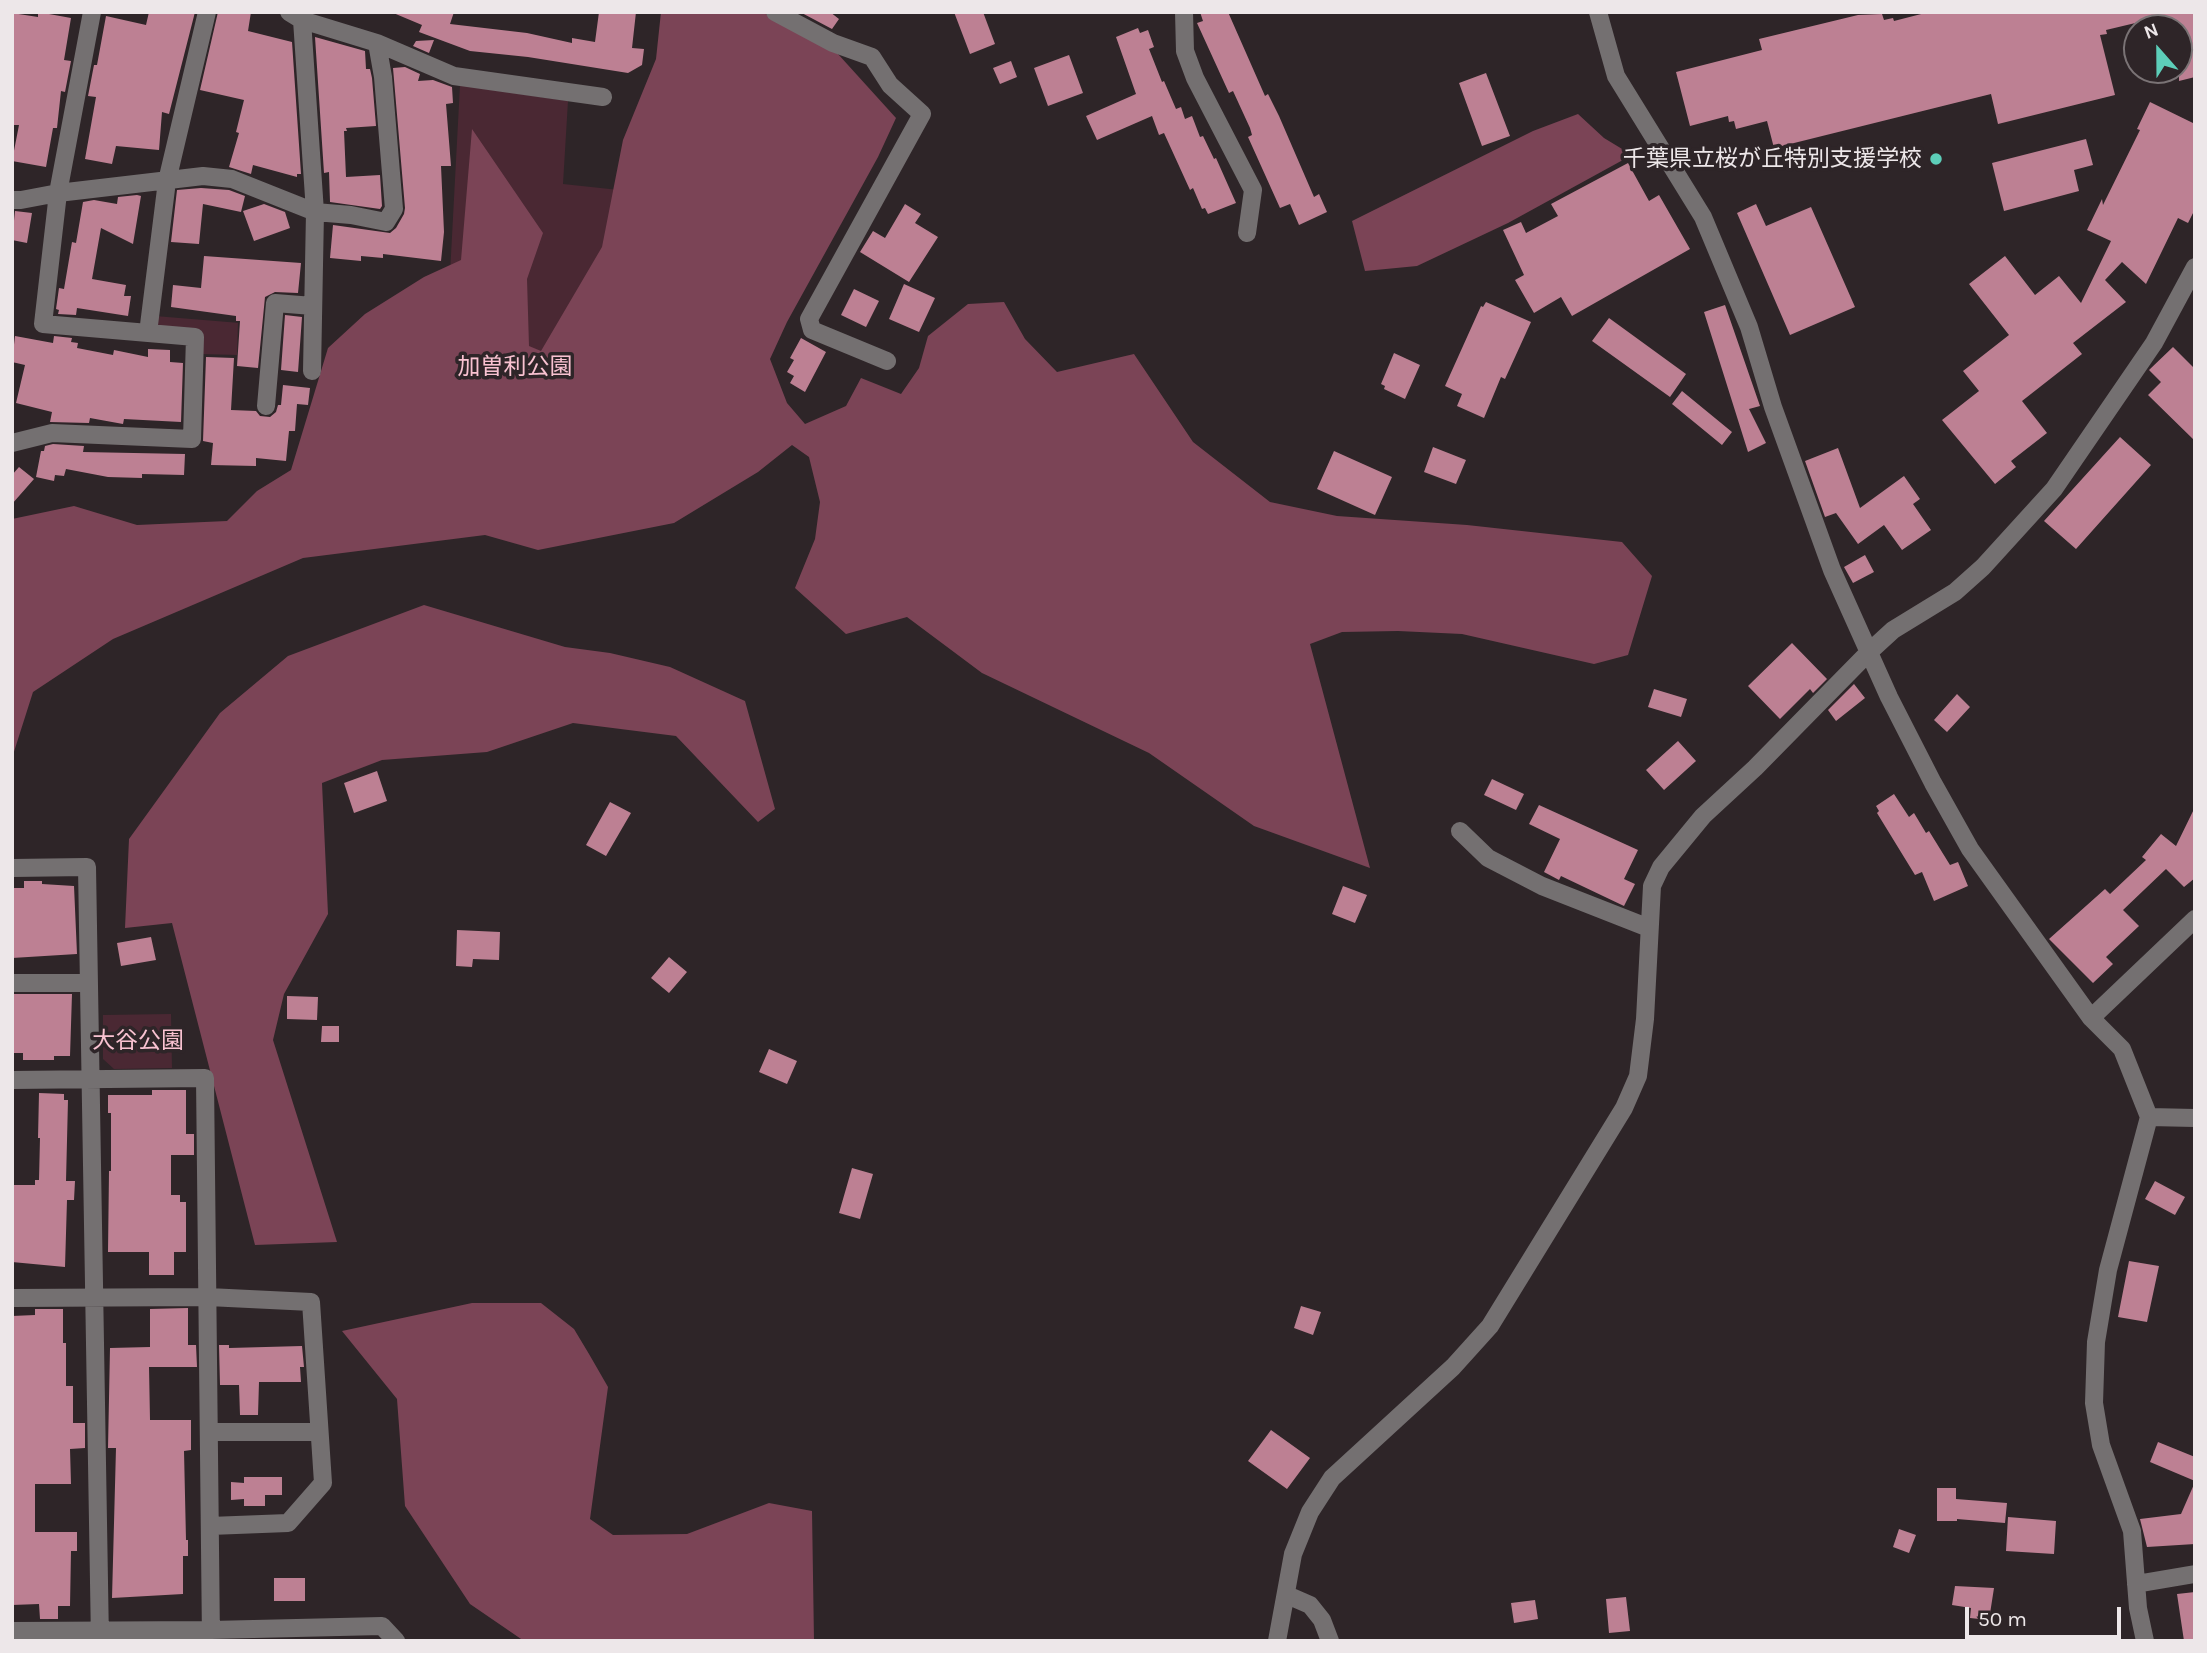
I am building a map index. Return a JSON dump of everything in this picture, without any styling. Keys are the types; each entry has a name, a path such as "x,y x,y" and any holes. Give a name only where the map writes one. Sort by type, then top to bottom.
{"street":[{"path":"12,443 52,433 192,439 195,337 43,324 58,193 92,12"},
{"path":"148,333 167,181 207,12"},
{"path":"775,12 833,43 872,57 890,85 922,114 809,319 812,330 887,361"},
{"path":"1184,12 1185,51 1195,78 1253,190 1247,233"},
{"path":"1598,12 1616,76 1703,217 1749,327 1773,407 1832,570 1933,783 1970,849 2091,1018 2122,1049 2150,1117 2108,1269 2096,1342 2094,1403 2101,1444 2132,1531 2136,1584 2145,1641"},
{"path":"312,371 315,212 298,15 377,43 454,76 603,97"},
{"path":"12,200 203,176 232,179 315,212 386,222 394,209 383,77 377,43"},
{"path":"1277,1641 1293,1554 1310,1512 1332,1478 1453,1367 1490,1326 1624,1108 1637,1076 1645,1019 1652,886 1661,867 1703,816 1755,768 1869,652 1893,631 1964,584 1983,567 2054,489 2154,343 2195,267"},
{"path":"266,406 275,303 313,306"},
{"path":"1460,831 1488,858 1542,886 1649,928"},
{"path":"12,868 87,867 99,1636"},
{"path":"2091,1018 2195,919"},
{"path":"12,983 89,983"},
{"path":"12,1080 205,1078 211,1636"},
{"path":"2150,1117 2195,1118"},
{"path":"12,1298 208,1297 311,1302 323,1483 288,1523 210,1526"},
{"path":"209,1432 318,1432"},
{"path":"2136,1584 2195,1574"},
{"path":"1287,1595 1310,1605 1322,1620 1330,1641"},
{"path":"12,1631 99,1636 211,1636 322,1634 382,1626 396,1641"}],"green space":[{"path":"661,12 762,12 838,54 896,118 878,157 787,322 770,359 787,403 805,424 846,406 861,378 901,394 919,368 928,336 968,304 1004,302 1025,339 1057,372 1134,354 1193,442 1270,502 1337,516 1467,525 1622,542 1652,576 1628,655 1594,664 1462,634 1398,631 1342,632 1310,644 1370,868 1254,826 1149,753 982,673 907,617 846,634 795,588 815,539 820,502 809,457 792,445 758,472 674,523 538,550 485,535 303,558 113,639 33,692 12,758 12,519 74,506 137,525 227,521 257,491 291,470 328,348 365,314 424,277 461,260 472,129 543,233 527,279 529,346 541,351 602,247 623,140 656,59"},
{"name":"加曽利公園","path":"460,85 568,101 563,184 619,190 585,468 450,274"},
{"path":"1578,114 1604,138 1632,155 1508,223 1417,266 1365,271 1352,221 1533,131"},
{"path":"155,316 240,323 237,355 201,354 202,335 159,331"},
{"path":"424,605 565,647 610,653 670,667 745,701 775,809 758,822 676,736 573,723 487,752 382,760 322,783 328,914 284,994 273,1040 337,1242 255,1245 172,923 125,928 129,839 220,713 288,656"},
{"name":"大谷公園","path":"171,1014 172,1068 114,1069 103,1059 103,1015"},
{"path":"472,1303 541,1303 574,1329 608,1387 590,1519 613,1535 687,1534 769,1503 812,1511 814,1641 524,1641 470,1604 405,1506 397,1399 342,1331"}],"building":[{"path":"38,12 71,18 64,60 71,61 65,92 61,91 57,128 53,128 46,167 12,161 19,125 12,125 12,13 38,17"},
{"path":"149,12 195,12 169,114 162,112 159,150 116,146 112,164 85,159 96,97 88,96 106,16 146,25"},
{"path":"218,12 251,12 248,31 292,42 301,174 297,174 297,177 253,165 251,174 229,167 239,133 236,132 244,100 200,90"},
{"path":"391,12 454,12 450,24 527,33 572,43 572,38 595,42 599,12 636,12 632,48 644,49 642,65 628,73 470,51 419,32 422,25"},
{"path":"800,12 830,12 839,19 832,29"},
{"path":"954,12 983,12 995,44 970,54"},
{"path":"1200,12 1228,12 1265,96 1268,94 1279,116 1314,197 1319,194 1327,212 1299,225 1290,204 1280,208 1248,137 1252,135 1250,128 1233,91 1229,93 1197,23 1203,21"},
{"path":"1929,12 2195,12 2195,77 2193,14 2123,14 2123,26 2106,30 2107,34 2100,35 2115,95 1998,124 1991,94 1774,148 1767,121 1736,129 1734,121 1729,122 1728,116 1690,126 1676,72 1762,50 1759,39 1858,15 1882,14 1884,20 1893,18 1894,21"},
{"path":"1138,28 1140,33 1148,30 1154,47 1149,49 1162,82 1164,81 1176,109 1181,107 1185,119 1192,116 1200,137 1203,136 1214,159 1216,158 1236,203 1208,214 1205,208 1202,209 1193,188 1190,190 1164,133 1159,135 1152,116 1097,140 1086,116 1136,94 1116,37"},
{"path":"315,37 365,51 366,69 370,69 372,78 376,126 346,128 347,131 344,131 346,177 380,175 380,209 330,202 329,172 324,173"},
{"path":"434,40 429,53 413,46 416,41"},
{"path":"1069,55 1083,93 1048,106 1034,68"},
{"path":"1011,61 1017,77 1000,84 993,68"},
{"path":"405,67 420,74 418,81 433,80 452,87 453,103 446,104 451,166 441,166 444,232 441,261 383,254 383,258 361,256 361,261 330,258 333,225 390,233 404,214 393,68"},
{"path":"1486,73 1510,136 1482,146 1459,83"},
{"path":"2150,102 2195,124 2195,209 2188,223 2178,218 2146,284 2122,262 2105,280 2126,302 2073,343 2082,354 2022,401 2047,433 2011,461 2016,467 1995,484 1942,420 1979,391 1963,371 2009,335 1969,284 2005,256 2035,295 2059,276 2081,303 2111,241 2087,230 2102,199 2103,205 2140,130 2137,129"},
{"path":"2086,139 2093,165 2074,170 2079,191 2004,211 1992,163"},
{"path":"1628,163 1649,201 1659,195 1690,249 1572,316 1561,297 1534,313 1515,280 1524,275 1503,230 1521,222 1526,233 1558,216 1551,204"},
{"path":"177,190 229,190 245,196 241,212 203,204 199,244 171,242"},
{"path":"141,196 133,244 101,228 92,279 126,285 124,296 131,296 128,316 77,308 76,315 58,314 59,310 56,309 59,288 64,289 72,242 76,243 83,202 94,200 117,204 118,197"},
{"path":"264,204 285,212 290,228 254,241 243,211"},
{"path":"905,204 921,214 915,223 938,237 909,282 860,252 873,231 885,238"},
{"path":"1756,204 1766,226 1811,207 1855,307 1790,335 1737,213"},
{"path":"15,211 32,213 27,243 12,240"},
{"path":"204,256 301,263 298,293 275,292 265,297 258,368 237,366 240,321 236,321 236,316 171,307 173,285 201,288"},
{"path":"904,284 935,298 919,332 889,319"},
{"path":"854,289 879,301 866,327 841,315"},
{"path":"1486,302 1531,322 1505,379 1501,377 1484,418 1457,406 1462,394 1445,386 1481,306"},
{"path":"1725,305 1760,406 1749,409 1766,443 1748,452 1704,312"},
{"path":"285,315 302,317 298,372 281,370"},
{"path":"1609,318 1686,374 1670,397 1592,341"},
{"path":"15,336 53,343 54,336 72,338 71,342 78,343 77,348 113,355 114,350 148,357 148,349 170,350 170,362 183,363 181,422 124,419 123,424 90,418 89,423 50,422 52,412 16,403 25,365 12,362"},
{"path":"801,338 826,352 805,392 790,383 794,376 787,372 794,360 790,358"},
{"path":"2173,347 2195,369 2195,441 2148,395 2161,382 2149,370"},
{"path":"1394,353 1420,365 1405,399 1384,389 1385,386 1381,384"},
{"path":"206,357 234,358 231,410 256,411 260,416 270,417 276,412 278,405 281,405 283,385 310,388 308,405 297,404 295,431 289,431 286,461 256,458 256,466 211,465 213,443 203,441"},
{"path":"1682,391 1732,432 1722,445 1672,404"},
{"path":"2120,437 2151,465 2076,549 2044,521"},
{"path":"45,446 84,446 83,452 185,454 184,475 142,474 142,478 108,477 66,469 64,476 55,475 54,481 36,477 41,451 44,451"},
{"path":"1433,447 1466,460 1456,484 1424,472"},
{"path":"1838,448 1860,508 1904,476 1920,499 1913,504 1931,530 1902,550 1884,525 1858,544 1836,513 1825,517 1805,461"},
{"path":"1334,451 1392,477 1375,515 1317,489"},
{"path":"19,467 34,479 12,504 12,475"},
{"path":"1865,555 1874,572 1853,583 1844,567"},
{"path":"1792,643 1827,679 1813,693 1810,689 1780,719 1748,686"},
{"path":"1854,684 1865,698 1836,721 1828,710"},
{"path":"1654,689 1687,699 1681,717 1648,707"},
{"path":"1957,694 1970,707 1947,732 1934,720"},
{"path":"1678,741 1696,761 1664,790 1646,770"},
{"path":"377,771 387,801 354,813 344,783"},
{"path":"1492,779 1524,794 1516,810 1484,795"},
{"path":"1894,794 1909,817 1914,813 1926,833 1929,831 1950,865 1958,862 1968,886 1934,901 1922,872 1915,875 1877,813 1879,811 1876,806"},
{"path":"610,802 631,813 606,856 586,845"},
{"path":"1539,805 1638,850 1624,879 1635,884 1624,906 1561,876 1559,880 1544,872 1560,839 1529,824"},
{"path":"2195,807 2195,878 2184,887 2166,869 2123,910 2139,926 2106,957 2113,964 2093,983 2049,939 2105,889 2110,894 2146,860 2142,857 2161,834 2176,846"},
{"path":"24,881 74,886 77,954 12,958 12,888 24,888"},
{"path":"1343,886 1367,895 1355,923 1332,914"},
{"path":"457,930 500,932 499,960 473,959 472,967 456,966"},
{"path":"151,937 156,960 121,966 117,943"},
{"path":"669,957 687,972 669,993 651,978"},
{"path":"12,994 72,994 70,1056 54,1056 54,1060 23,1060 23,1053 12,1053"},
{"path":"287,996 318,997 317,1020 287,1019"},
{"path":"322,1026 339,1026 339,1042 321,1042"},
{"path":"769,1049 797,1061 787,1084 759,1072"},
{"path":"152,1090 186,1090 186,1134 194,1134 194,1155 171,1155 171,1195 180,1195 180,1202 186,1202 186,1252 174,1252 174,1275 149,1275 149,1252 108,1252 111,1113 108,1113 108,1095 152,1095"},
{"path":"39,1093 64,1094 64,1100 68,1100 66,1181 75,1181 74,1200 67,1200 65,1267 12,1262 12,1185 35,1185 35,1180 39,1180"},
{"path":"852,1168 873,1174 860,1219 839,1213"},
{"path":"2155,1181 2185,1197 2175,1215 2145,1199"},
{"path":"2129,1261 2159,1266 2147,1322 2118,1317"},
{"path":"1301,1306 1321,1312 1313,1335 1294,1328"},
{"path":"188,1308 188,1345 196,1345 197,1367 149,1367 150,1420 191,1420 191,1450 184,1451 188,1556 183,1556 183,1594 112,1598 116,1448 108,1448 110,1348 150,1347 150,1309"},
{"path":"35,1309 63,1309 66,1386 73,1386 73,1423 85,1423 85,1448 70,1449 71,1484 35,1484 35,1532 77,1532 77,1551 71,1551 70,1606 58,1606 58,1619 40,1619 39,1604 12,1605 12,1316 35,1315"},
{"path":"219,1345 229,1345 229,1348 302,1346 304,1367 300,1367 301,1382 259,1382 258,1415 240,1415 239,1385 220,1385"},
{"path":"1271,1430 1310,1458 1287,1489 1248,1461"},
{"path":"2158,1442 2195,1457 2195,1481 2150,1462"},
{"path":"244,1477 282,1477 282,1495 265,1495 265,1506 244,1506 244,1499 231,1500 231,1482 244,1483"},
{"path":"2195,1482 2195,1544 2147,1547 2140,1519 2181,1514"},
{"path":"1937,1488 1956,1488 1956,1499 2007,1503 2005,1523 1957,1519 1937,1521"},
{"path":"2008,1517 2056,1521 2054,1554 2006,1551"},
{"path":"1899,1529 1916,1535 1909,1553 1893,1547"},
{"path":"274,1578 305,1578 305,1601 274,1601"},
{"path":"1955,1586 1994,1588 1989,1620 1970,1618 1971,1608 1952,1605"},
{"path":"2195,1592 2195,1641 2184,1641 2177,1594"},
{"path":"1626,1597 1630,1631 1609,1633 1606,1599"},
{"path":"1535,1600 1538,1619 1514,1623 1511,1603"}],"place":[{"name":"千葉県立桜が丘特別支援学校","path":"1936,159"}]}
